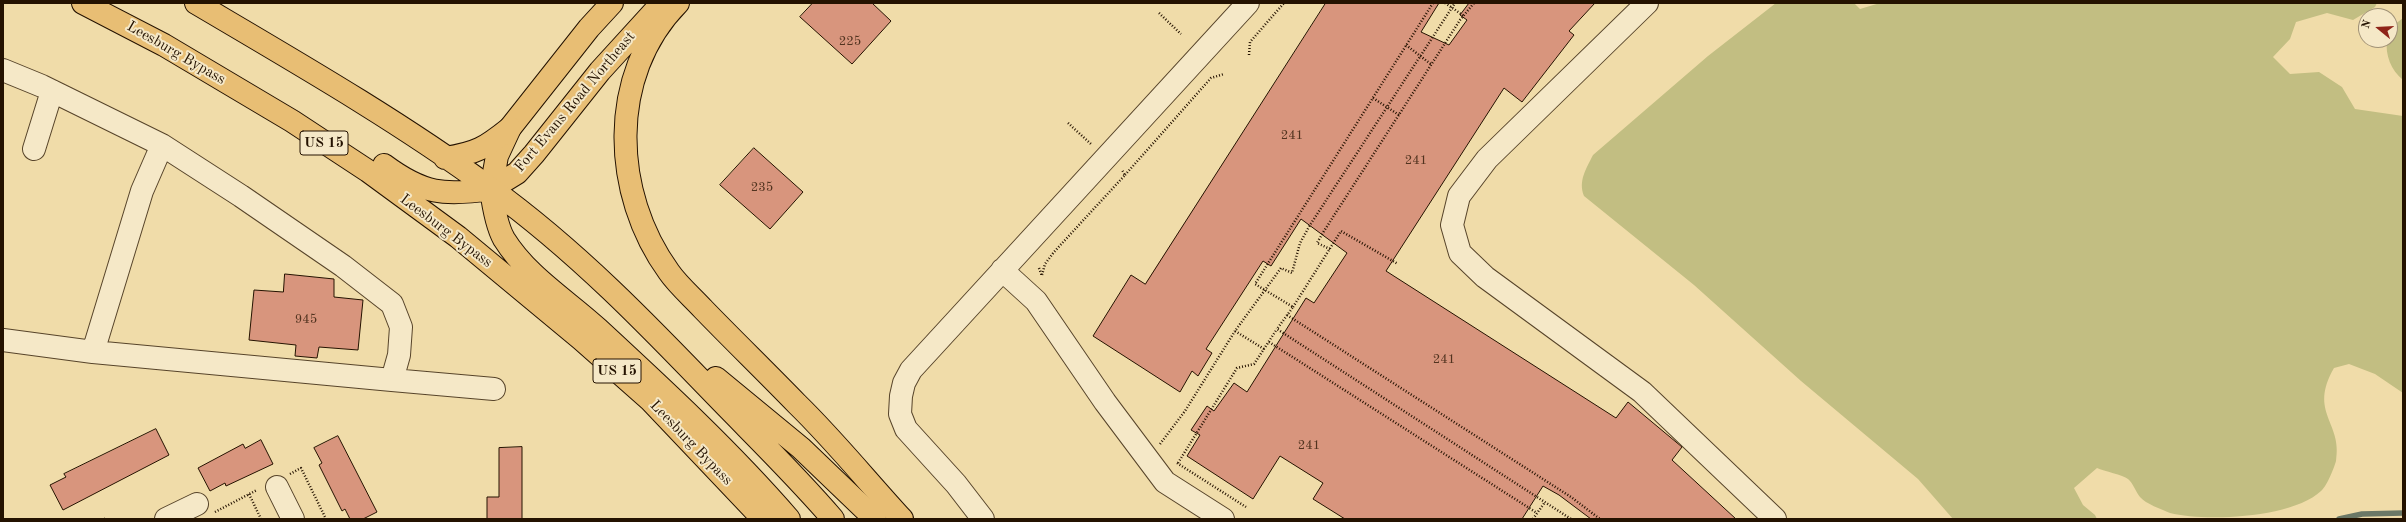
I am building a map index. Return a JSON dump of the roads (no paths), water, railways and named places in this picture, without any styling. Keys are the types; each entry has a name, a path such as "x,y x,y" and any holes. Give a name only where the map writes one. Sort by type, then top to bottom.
{"main road":[{"name":"Leesburg Bypass","path":"83,3 185,57 292,121 368,172 458,237 581,339 650,400 763,519"},
{"path":"196,3 326,80 491,189 562,245 635,312 801,448 875,519"},
{"name":"Fort Evans Road Northeast","path":"491,189 497,156 510,128 589,28 612,3"},
{"name":"Fort Evans Road Northeast","path":"491,189 517,173 605,65 662,3"},
{"path":"678,3 660,25 649,43 630,90 625,118 625,151 629,180 638,215 669,272 799,406 902,519"},
{"path":"185,57 255,88 310,117 367,153 406,182 442,192 466,193 491,189"},
{"path":"445,158 465,155 484,149 510,128"},
{"path":"491,189 503,237 526,269 594,325 674,399 766,492 790,519"},
{"path":"635,312 833,519"}],"street":[{"path":"1647,3 1487,159 1459,196 1452,225 1460,253 1485,277 1642,392 1775,519"},
{"path":"983,519 956,484 906,429 900,414 901,396 904,382 911,370 1247,4"},
{"path":"3,70 52,91 162,145 266,213 343,266 392,304 401,327 399,355 392,380"},
{"path":"34,149 52,91"},
{"path":"93,352 142,191 162,145"},
{"path":"1002,270 1036,301 1105,402 1155,446 1168,484 1223,519"},
{"path":"3,340 93,352 494,389"},
{"path":"277,487 293,519"},
{"path":"166,519 197,504"}],"waterway":[{"path":"2339,519 2362,514 2403,513"}]}
